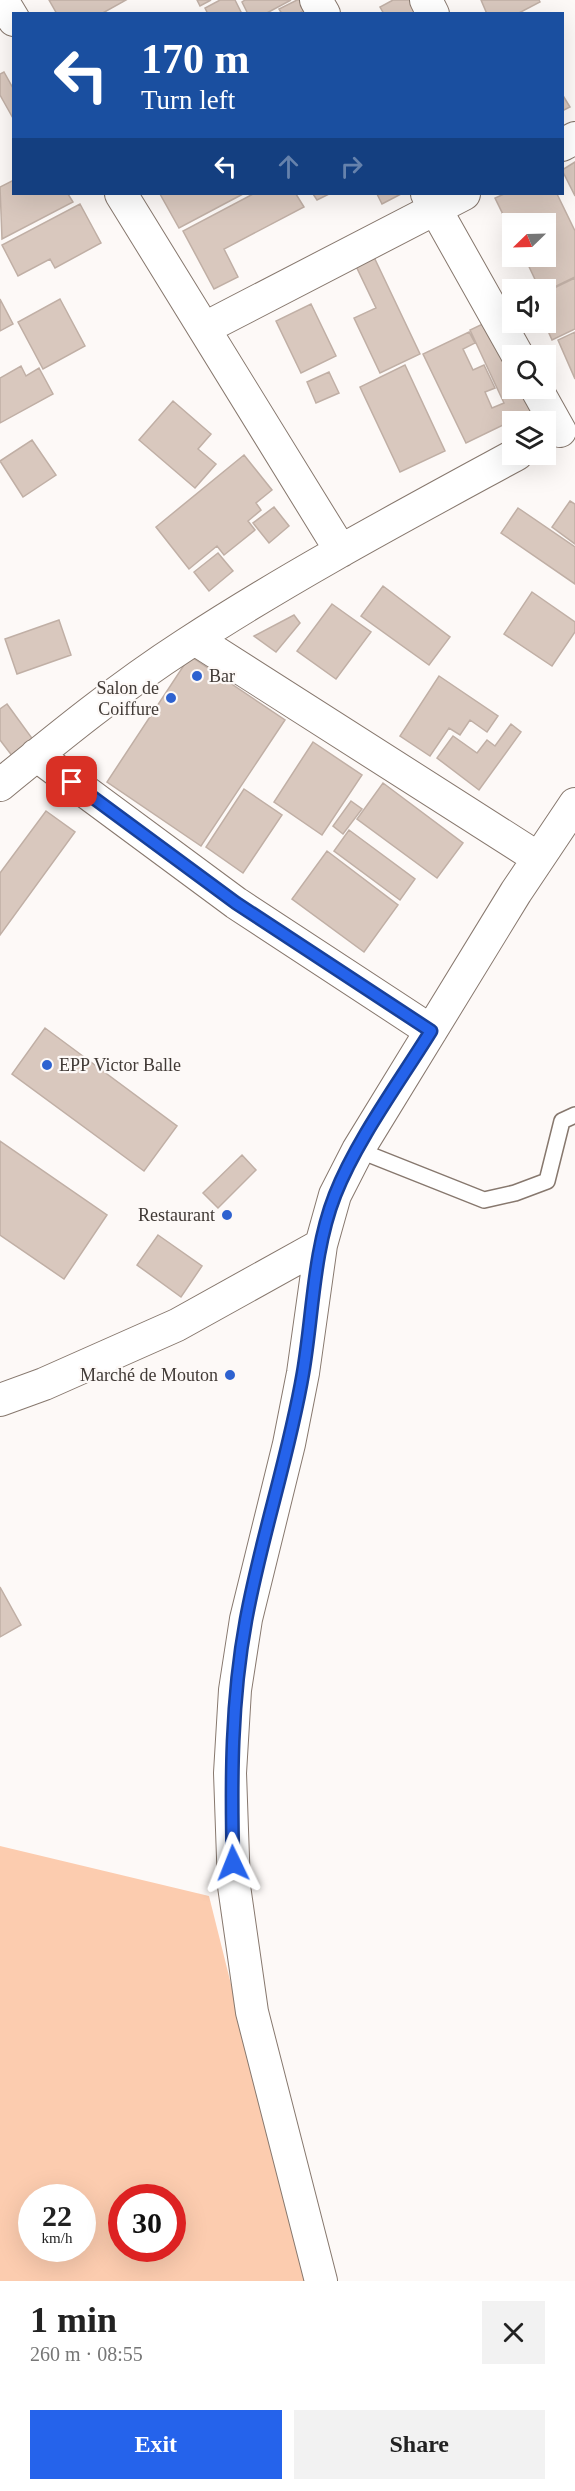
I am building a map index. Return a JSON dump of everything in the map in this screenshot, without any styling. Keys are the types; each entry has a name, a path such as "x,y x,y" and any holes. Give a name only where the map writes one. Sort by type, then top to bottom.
{"street":[{"path":"2,0 12,17"},
{"path":"122,195 341,550"},
{"path":"205,328 431,200 458,195"},
{"path":"431,200 512,345"},
{"path":"542,399 560,431"},
{"path":"0,785 124,687 195,639 341,550 502,462"},
{"path":"195,639 538,858"},
{"path":"36,755 236,903 431,1031"},
{"path":"321,2281 252,2012 234,1886 230,1773 235,1690 246,1619 289,1444 303,1373 321,1245 335,1195 358,1150 431,1031 538,858 575,804"},
{"path":"0,1400 44,1384 177,1325 321,1245"}],"lane":[{"path":"358,1150 484,1200 515,1193 547,1181 562,1121 575,1115"}],"shaded area":[{"path":"0,1846 209,1896 305,2281 0,2281"}],"building":[{"path":"49,0 126,0 105,12 56,12"},
{"path":"197,0 211,0 200,6"},
{"path":"220,0 235,0 241,12 207,12 205,8"},
{"path":"245,0 291,0 269,12 247,12 242,2"},
{"path":"297,0 303,0 307,8 301,12 281,12 279,9"},
{"path":"393,0 413,0 419,12 383,12 380,7"},
{"path":"481,0 539,0 540,2 521,12 486,12"},
{"path":"4,72 12,86 12,116 0,95 0,74"},
{"path":"564,97 570,107 564,110"},
{"path":"575,162 575,196 564,174 564,169"},
{"path":"12,181 12,195 69,195 73,202 2,239 0,187"},
{"path":"161,195 241,195 179,228"},
{"path":"251,195 297,195 304,207 224,249 238,277 214,289 183,231"},
{"path":"314,195 327,195 317,200"},
{"path":"378,195 399,195 382,204"},
{"path":"502,195 557,195 575,231 575,277 556,286 556,279 535,279 529,267 556,267 556,213 502,213 495,198"},
{"path":"80,204 101,243 55,268 50,259 18,276 2,245"},
{"path":"373,255 420,354 380,373 354,318 376,308 355,264"},
{"path":"575,278 575,329 552,340 549,333 556,333 556,287"},
{"path":"0,299 13,324 0,331"},
{"path":"60,299 85,346 43,369 18,322"},
{"path":"311,304 336,356 301,373 276,321"},
{"path":"491,320 503,345 502,399 470,330"},
{"path":"469,332 475,343 463,349 473,370 484,365 495,388 485,392 492,408 504,403 502,399 528,399 534,410 502,411 502,426 466,443 423,354"},
{"path":"575,332 575,379 558,340"},
{"path":"405,365 445,451 400,472 360,387"},
{"path":"21,366 26,376 39,368 53,394 0,423 0,378"},
{"path":"329,372 339,393 316,403 307,382"},
{"path":"173,401 211,434 198,449 216,464 195,488 139,440"},
{"path":"32,440 56,475 23,497 0,461"},
{"path":"244,455 272,490 256,503 261,510 248,521 255,530 224,555 217,546 189,569 156,527"},
{"path":"570,501 575,504 575,544 552,527"},
{"path":"274,507 289,526 269,543 253,523"},
{"path":"518,508 575,547 575,584 501,533"},
{"path":"218,553 233,571 209,591 194,572"},
{"path":"383,586 450,637 429,665 361,616"},
{"path":"532,592 575,622 575,632 552,666 504,634"},
{"path":"332,604 371,632 336,679 297,651"},
{"path":"294,615 300,623 276,652 254,636"},
{"path":"59,620 71,655 17,674 5,639"},
{"path":"190,656 285,720 201,846 107,782"},
{"path":"439,676 498,716 487,732 470,720 460,735 449,728 430,756 400,736"},
{"path":"7,704 34,741 13,757 0,740 0,709"},
{"path":"511,724 521,732 479,790 437,758 453,736 477,753 487,740 495,746"},
{"path":"313,742 362,775 322,835 274,802"},
{"path":"383,783 463,843 437,878 357,819"},
{"path":"244,789 282,815 243,873 206,847"},
{"path":"351,801 362,809 343,834 333,826"},
{"path":"46,811 75,832 0,935 0,873"},
{"path":"349,830 415,879 400,900 334,851"},
{"path":"327,851 398,905 364,952 292,899"},
{"path":"45,1028 177,1126 144,1171 12,1074"},
{"path":"0,1141 107,1215 64,1279 0,1235"},
{"path":"242,1155 256,1170 218,1208 203,1193"},
{"path":"158,1235 202,1266 181,1297 137,1265"},
{"path":"0,1587 21,1625 0,1637"}],"place":[{"name":"Bar","path":"197,676"},
{"name":"Salon de Coiffure","path":"171,698"},
{"name":"EPP Victor Balle","path":"47,1065"},
{"name":"Restaurant","path":"227,1215"},
{"name":"Marché de Mouton","path":"230,1375"}],"route":[{"path":"72,782 236,903 431,1031 358,1150 335,1195 321,1245 303,1373 289,1444 246,1619 235,1690 230,1773 233,1863"}]}
